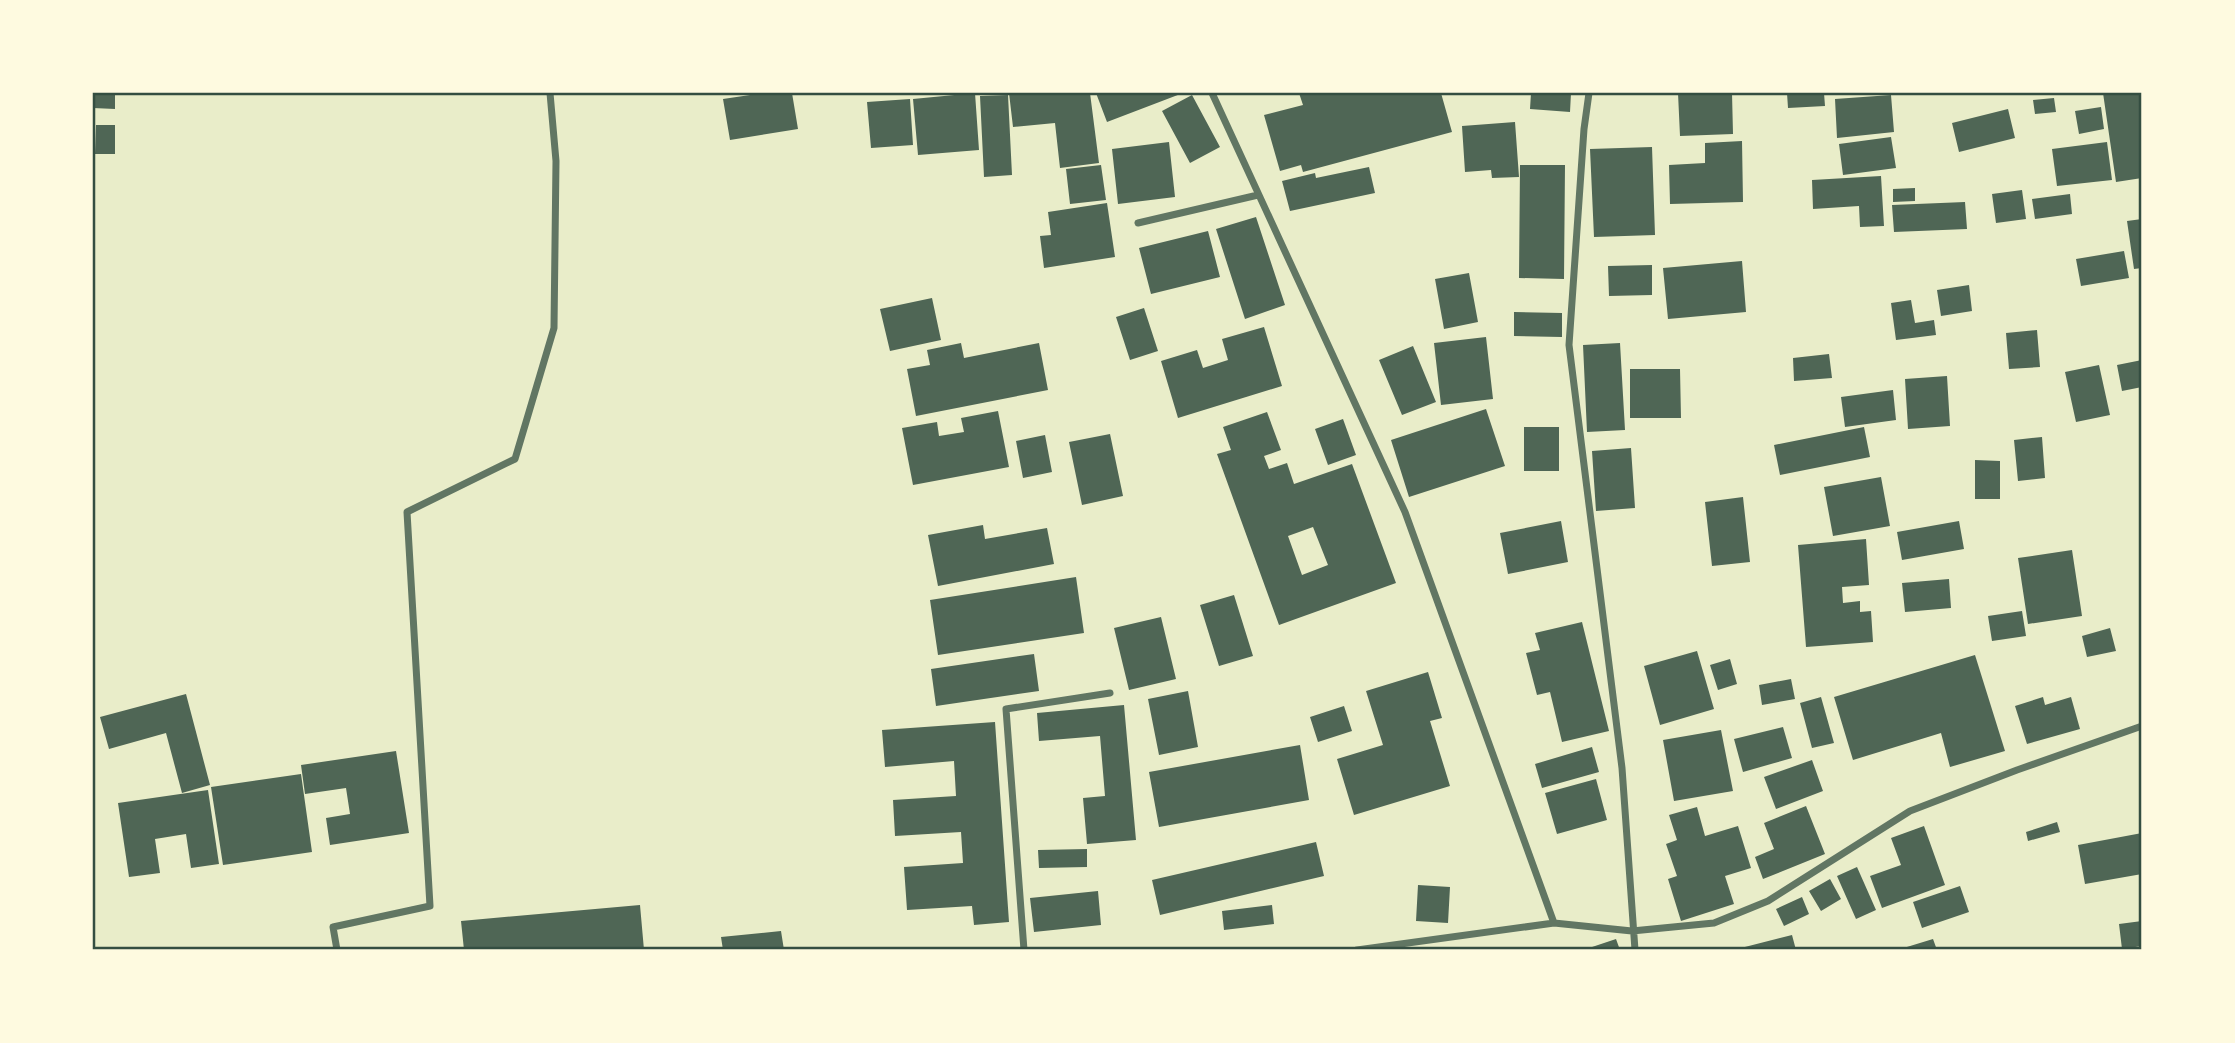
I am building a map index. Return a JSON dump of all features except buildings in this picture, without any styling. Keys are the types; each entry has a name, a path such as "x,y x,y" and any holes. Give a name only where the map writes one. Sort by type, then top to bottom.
{"street":[{"path":"337,950 333,927 430,906 407,512 515,459 554,328 556,161 550,93"},
{"path":"1212,93 1405,512 1553,923"},
{"path":"1589,93 1584,129 1569,345 1622,768 1635,950"},
{"path":"1138,223 1258,195"},
{"path":"1024,950 1006,709 1110,693"},
{"path":"1357,950 1553,923 1632,930 1714,923 1768,901 1910,811 2017,769 2142,726"}]}
